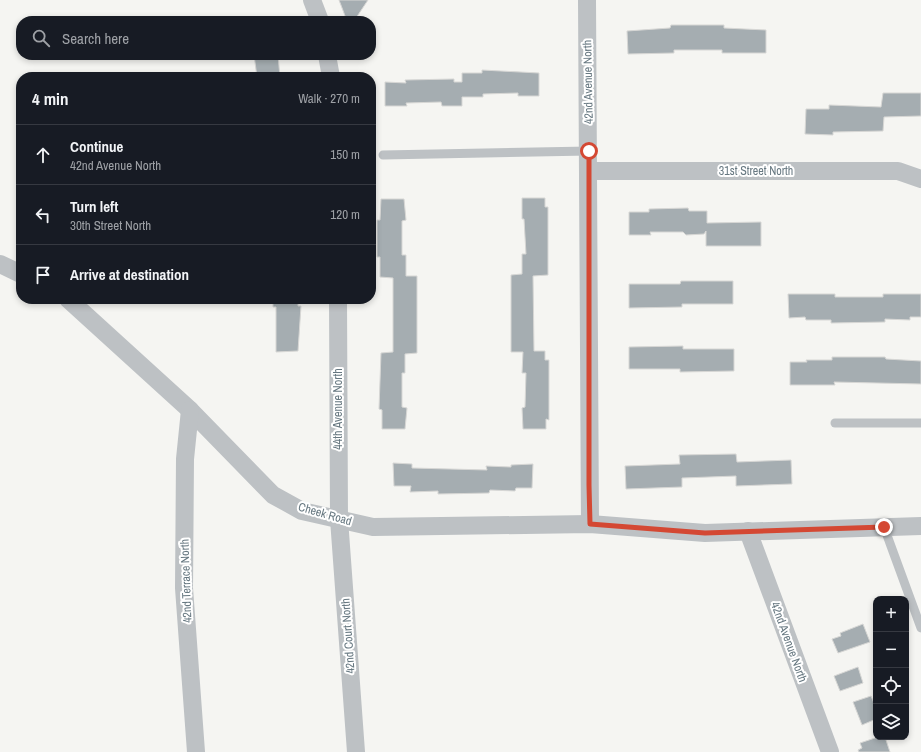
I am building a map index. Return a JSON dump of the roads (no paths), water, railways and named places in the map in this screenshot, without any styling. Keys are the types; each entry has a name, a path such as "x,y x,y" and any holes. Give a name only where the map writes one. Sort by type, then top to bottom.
{"street":[{"path":"312,0 318,16"},
{"name":"42nd Avenue North","path":"587,0 590,524"},
{"path":"328,60 330,72"},
{"name":"31st Street North","path":"589,171 898,171 921,179"},
{"path":"0,264 16,272"},
{"name":"Cheek Road","path":"73,304 190,410 273,495 302,511 373,527 590,524 705,533 921,526"},
{"name":"44th Avenue North","path":"338,304 339,519"},
{"name":"42nd Terrace North","path":"190,410 185,459 184,588 196,752"},
{"name":"42nd Court North","path":"339,519 356,752"},
{"name":"42nd Avenue North","path":"748,531 830,752"}],"lane":[{"path":"383,155 589,151"},
{"path":"835,423 921,423"},
{"path":"884,527 921,628"}]}
